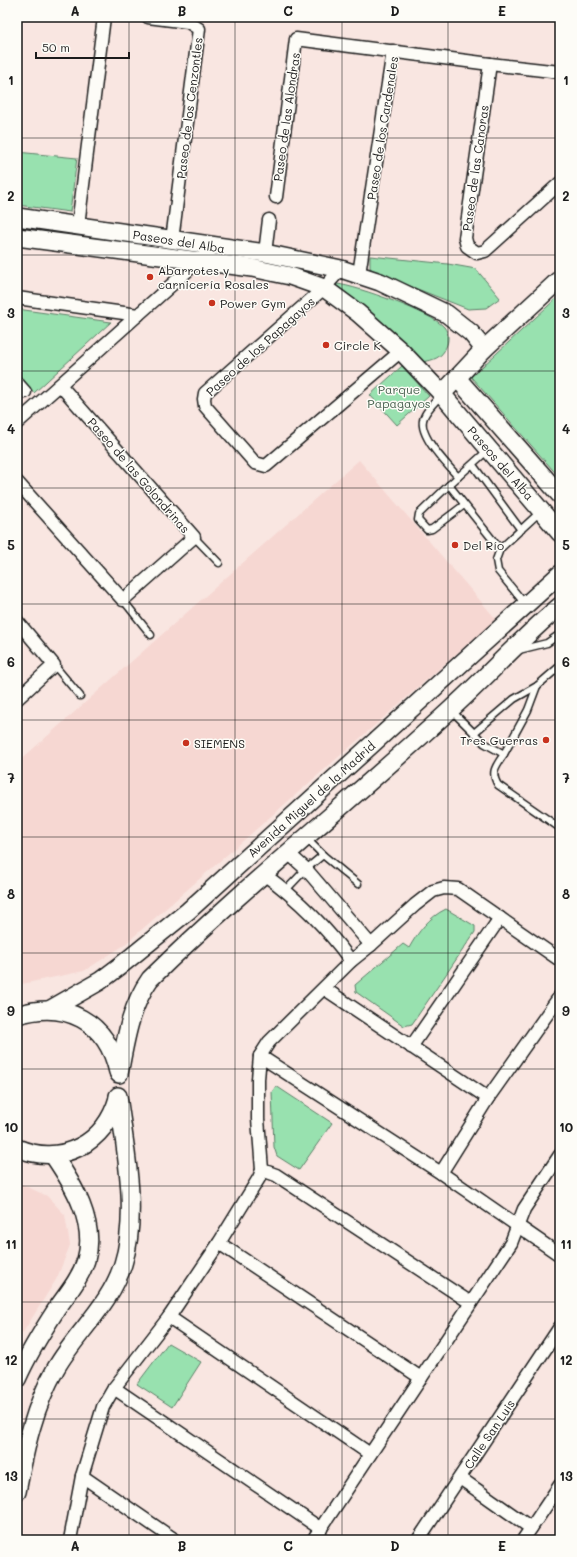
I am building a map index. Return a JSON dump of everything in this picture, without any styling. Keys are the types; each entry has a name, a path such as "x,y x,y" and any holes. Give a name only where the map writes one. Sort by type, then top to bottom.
{"main road":[{"name":"Paseos del Alba","path":"17,217 266,253 359,274 380,282 447,314 466,328 484,349"},
{"name":"Paseos del Alba","path":"17,237 276,272 324,288 358,313 401,352 442,394 543,510 560,533"},
{"path":"442,394 484,349 560,279"},
{"name":"Paseos del Alba","path":"457,378 560,495"},
{"name":"Avenida Miguel de la Madrid","path":"50,1010 100,981 188,911 525,604 560,574"},
{"name":"Avenida Miguel de la Madrid","path":"119,1074 133,1014 143,990 150,979 288,853 451,710 508,652 560,606"},
{"path":"17,1016 32,1010 50,1010 72,1015 83,1019 97,1029 108,1042 115,1058 119,1074 118,1096 127,1163 129,1202 128,1246 123,1265 109,1294 70,1346 45,1390 28,1439 17,1492"},
{"path":"17,1148 29,1153 53,1155 79,1148 90,1141 108,1121 118,1096"},
{"path":"17,1379 28,1352 80,1275 86,1259 88,1242 86,1221 77,1193 53,1155"}],"street":[{"path":"78,225 104,17"},
{"name":"Paseo de los Cenzontles","path":"148,17 188,22 199,30 172,240"},
{"name":"Paseo de las Alondras","path":"276,197 296,39 393,52"},
{"name":"Paseo de los Cardenales","path":"359,274 393,52 560,72"},
{"name":"Paseo de las Canoras","path":"490,64 466,238 467,246 477,252 485,251 560,183"},
{"path":"266,253 269,220"},
{"path":"17,423 214,246"},
{"path":"324,288 341,269"},
{"name":"Paseo de los Papagayos","path":"324,288 204,396 205,406 255,463 262,466 269,464 401,352"},
{"path":"17,298 138,315"},
{"name":"Paseo de las Golondrinas","path":"60,385 194,537 122,600"},
{"path":"17,482 122,600"},
{"path":"17,621 54,665 17,699"},
{"path":"288,853 306,869 371,945"},
{"path":"265,875 286,890 322,925 351,961"},
{"path":"70,1540 82,1476 103,1407 114,1388 169,1317 219,1243 260,1178 262,1170 258,1119 258,1079 260,1056 269,1042 351,961 433,891 444,888 458,889 560,960"},
{"path":"411,1047 500,918"},
{"path":"325,988 488,1098"},
{"path":"441,1173 488,1098 560,996"},
{"path":"260,1056 441,1173 517,1227 560,1255"},
{"path":"313,1540 511,1243 524,1209 560,1155"},
{"path":"262,1170 276,1174 471,1303"},
{"path":"219,1243 421,1378"},
{"path":"169,1317 370,1454"},
{"name":"Calle San Luis","path":"418,1540 560,1327"},
{"path":"114,1388 321,1529"},
{"path":"82,1476 174,1540"},
{"path":"460,1478 531,1528"},
{"path":"523,1540 560,1485"}],"lane":[{"path":"442,394 424,417 422,428 426,437 458,477"},
{"path":"464,505 432,530 427,530 418,520 419,514 489,449"},
{"path":"472,465 521,530"},
{"path":"449,485 500,549"},
{"path":"525,604 498,571 496,560 500,549 543,510"},
{"path":"194,537 219,563"},
{"path":"122,600 151,635"},
{"path":"508,652 547,643 560,634"},
{"path":"54,665 80,696"},
{"path":"474,733 514,699 537,686 560,666"},
{"path":"537,686 528,710 504,754 493,770 494,778 498,785 560,828"},
{"path":"451,710 484,743 504,754"},
{"path":"306,837 323,855 358,884"},
{"path":"286,890 306,869 323,855"}],"shaded area":[{"path":"359,460 496,619 123,946 84,971 17,985 17,763"},
{"path":"17,1182 47,1196 65,1215 70,1245 57,1278 17,1342"}],"green space":[{"path":"17,152 77,158 70,212 17,205"},
{"path":"370,256 448,264 476,269 500,298 486,308 468,309 377,273 370,268"},
{"path":"337,284 394,301 437,321 446,329 448,334 448,342 444,351 437,358 423,362 334,289"},
{"path":"560,295 560,478 471,377"},
{"path":"17,309 111,322 34,393 17,372"},
{"name":"Parque Papagayos","path":"402,366 429,396 397,425 370,395"},
{"path":"446,909 475,926 475,932 412,1024 404,1026 356,992 355,985 403,944 409,948 424,926 434,916"},
{"path":"276,1086 332,1123 299,1170 277,1156 274,1147 272,1092"},
{"path":"168,1343 201,1362 172,1407 137,1384"}],"place":[{"name":"Abarrotes y carnicería Rosales","path":"150,277"},
{"name":"Power Gym","path":"212,303"},
{"name":"Circle K","path":"326,345"},
{"name":"Del Río","path":"455,545"},
{"name":"Tres Guerras","path":"546,740"},
{"name":"SIEMENS","path":"186,743"}]}
